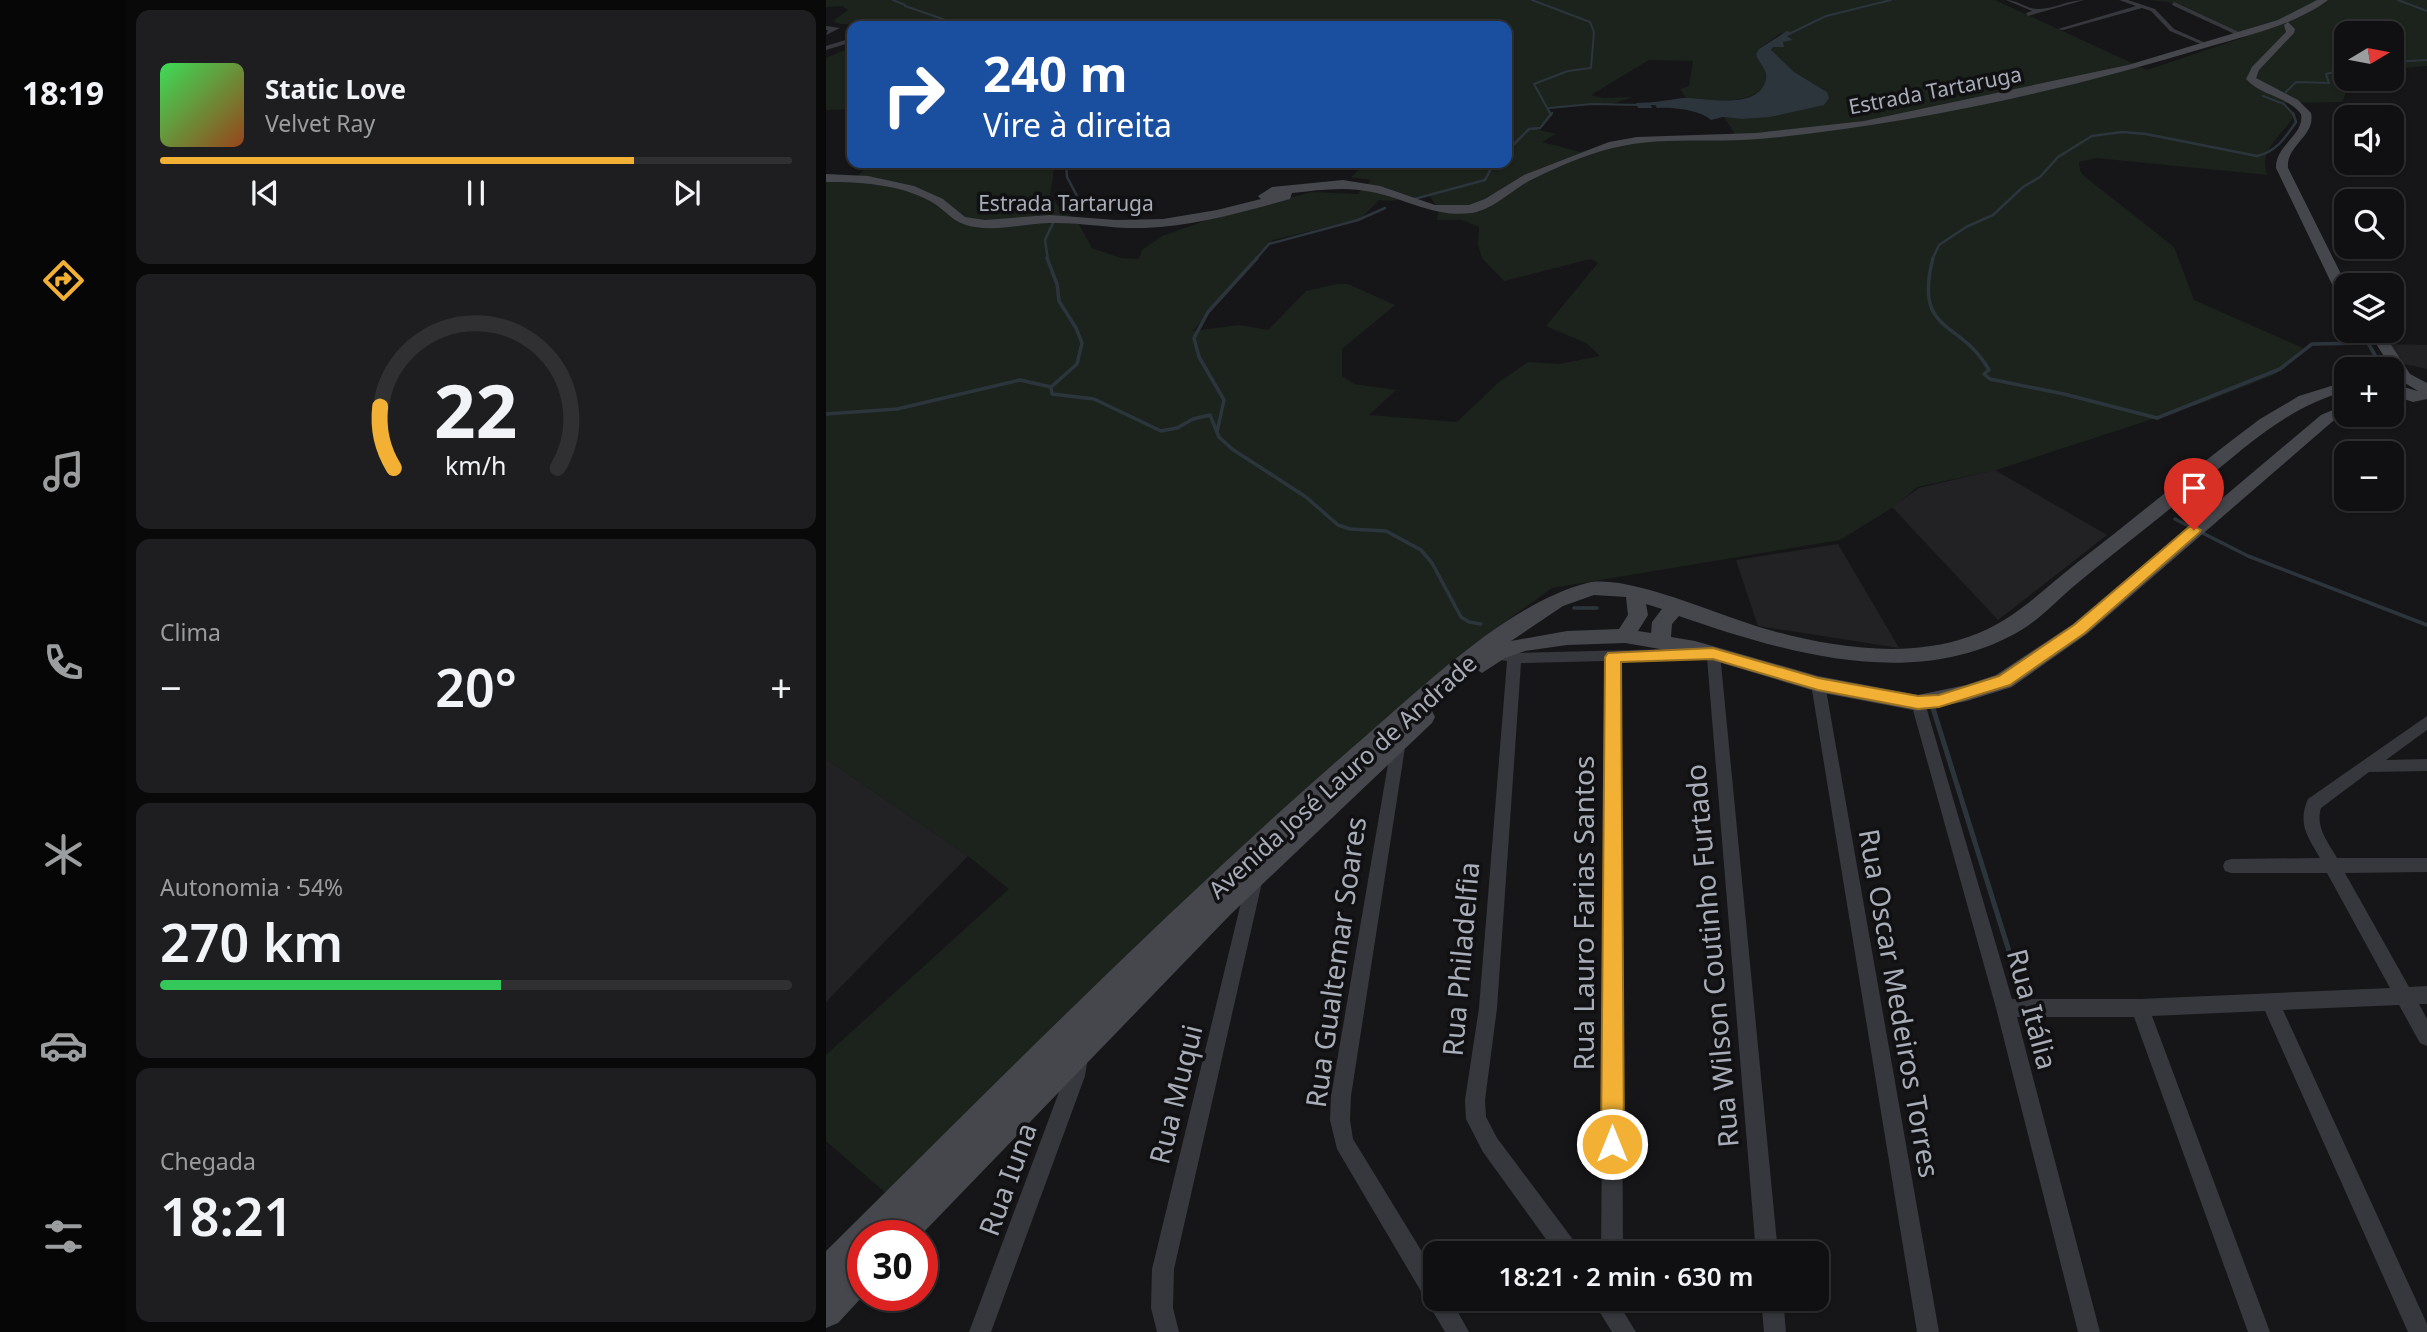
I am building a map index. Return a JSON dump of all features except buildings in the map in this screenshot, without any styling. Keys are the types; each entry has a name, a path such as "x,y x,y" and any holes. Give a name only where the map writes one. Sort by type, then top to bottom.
{"street":[{"path":"2009,0 2038,12"},
{"path":"2028,14 2081,0"},
{"path":"2122,0 2158,13 2172,30 2205,44"},
{"name":"Estrada Tartaruga","path":"1591,155 1637,145 1735,142 1894,122 2015,99 2127,72 2290,21 2324,0"},
{"path":"2174,4 2239,34"},
{"path":"2060,29 2143,6"},
{"path":"2290,21 2302,31 2268,63 2258,79 2263,86 2308,105 2315,112 2314,132 2292,158 2293,167 2344,273"},
{"path":"2290,21 2290,33 2255,69 2252,79 2261,88 2299,105 2304,111 2306,124 2303,132 2282,156 2282,168 2334,274"},
{"name":"Estrada Tartaruga","path":"826,176 862,178 906,188 938,200 960,219 976,224 1048,219 1117,224 1167,223 1204,218 1275,196 1322,190 1370,194 1434,215 1463,215 1485,210 1528,184 1591,155 1637,141 1744,137 1864,124 2065,83 2290,21"},
{"path":"826,48 847,42"},
{"path":"2404,380 2427,376"},
{"path":"2404,385 2424,394"},
{"name":"Avenida José Lauro de Andrade","path":"880,1220 1074,1025 1327,783 1469,658 1556,601 1593,588 1610,587 1635,592 1745,630 1805,647 1897,656 1961,649 2016,624 2257,428 2308,396 2334,389"},
{"path":"2404,398 2424,394"},
{"name":"Avenida José Lauro de Andrade","path":"913,1220 1081,1044 1257,870 1399,739 1523,644 1567,638 1625,636 1661,640 1818,684 1927,702 2004,681 2080,629 2317,426 2334,416"},
{"path":"1625,636 1638,615 1635,592"},
{"path":"1661,640 1662,621 1676,606"},
{"path":"1506,656 1613,657 1713,653"},
{"name":"Rua Wilson Coutinho Furtado","path":"1713,653 1767,1241"},
{"name":"Rua Philadelfia","path":"1506,656 1488,1008 1475,1100 1476,1119 1490,1146 1560,1241"},
{"name":"Rua Lauro Farias Santos","path":"1612,1241 1613,657"},
{"name":"Rua Oscar Medeiros Torres","path":"1818,684 1928,1332"},
{"name":"Rua Itália","path":"1927,702 2090,1332"},
{"path":"2427,722 2314,804 2310,817 2313,831 2427,1037"},
{"name":"Rua Gualtemar Soares","path":"1399,739 1341,1096 1340,1120 1344,1142 1423,1274"},
{"path":"2366,766 2427,765"},
{"path":"2231,866 2427,865"},
{"name":"Rua Muqui","path":"1168,1332 1162,1308 1163,1269 1257,870"},
{"path":"2005,1009 2140,1008 2427,995"},
{"path":"2270,1001 2419,1332"},
{"path":"2140,1008 2259,1332"},
{"name":"Rua Iuna","path":"980,1332 1075,1076 1081,1044"},
{"name":"Avenida José Lauro de Andrade","path":"826,1274 847,1253"},
{"path":"826,1311 847,1289"},
{"name":"Rua Gualtemar Soares","path":"1445,1311 1458,1332"},
{"path":"1613,1311 1625,1332"},
{"path":"1773,1311 1775,1332"}],"shaded area":[{"path":"826,0 1995,0 2147,70 2245,37 2168,2 2149,0 2427,0 2427,66 2404,68 2404,21 2334,21 2334,91 2349,91 2342,102 2283,103 2293,118 2268,152 2265,167 2268,175 2096,158 2079,162 2084,176 2174,247 2194,300 2303,348 2276,374 2205,402 1996,470 1917,487 1895,506 1840,540 1552,588 1458,656 895,1201 826,1141 826,1055 1009,889 968,856 826,759 826,180 854,179 866,168 1054,168 1050,195 1060,209 1077,221 1092,248 1121,258 1139,259 1142,250 1162,236 1219,216 1312,192 1358,194 1371,180 1351,177 1361,168 1512,168 1512,21 847,21 847,24 833,21 848,10 842,6 826,7","holes":["1781,33 1792,40 1782,42 1783,47 1773,47 1771,50 1781,63 1825,90 1788,109 1766,116 1724,117 1735,134 1619,141 1580,152 1542,142 1556,134 1535,129 1553,115 1549,108 1583,104 1610,105 1632,97 1603,98 1591,95 1649,60 1693,61 1689,86 1680,89 1686,98 1720,101 1747,97 1758,92 1765,84 1766,74 1756,54 1759,49","1429,195 1439,210 1437,220 1462,220 1479,227 1478,245 1482,258 1504,281 1591,259 1598,263 1546,326 1586,343 1600,356 1559,364 1528,362 1499,382 1457,422 1369,415 1396,390 1354,384 1342,376 1342,349 1395,305 1348,284 1306,291 1268,330 1239,325 1193,331 1273,240 1360,219 1379,200 1391,201"]},
{"path":"1787,31 1791,32 1787,36 1793,40 1783,42 1784,47 1773,47 1771,50 1794,72 1827,92 1829,98 1824,105 1770,117 1723,117 1711,120 1686,110 1657,108 1655,105 1651,105 1652,108 1638,108 1636,103 1683,98 1729,100 1753,96 1761,89 1766,79 1766,72 1756,54 1759,49"},
{"path":"847,49 847,109 826,110 826,58"},
{"path":"2384,344 2427,345 2427,369 2404,364 2404,357 2397,357"},
{"path":"1995,470 2107,535 1998,620 1892,507 1919,488"},
{"path":"1838,544 1899,648 1758,626 1736,560"},
{"path":"826,759 968,856 826,1002"}],"waterway":[{"path":"893,0 905,5"},
{"path":"1532,0 1590,22 1594,32 1591,68 1568,71 1534,84 1551,115"},
{"path":"1787,35 1826,16 1891,0"},
{"path":"2398,0 2427,11"},
{"path":"905,6 948,21"},
{"path":"2404,61 2427,60"},
{"path":"2286,92 2296,82 2329,83 2326,74 2334,72"},
{"path":"2263,96 2284,104 2293,114"},
{"path":"1549,108 1592,104 1641,105"},
{"path":"1932,260 1939,245 1966,227 1993,215 2023,187 2040,177 2058,157 2092,136 2122,132 2146,134 2257,156 2275,148 2284,139 2296,122 2293,114"},
{"path":"1512,146 1529,129 1540,128 1551,115"},
{"path":"1066,168 1067,177 1077,196 1069,205"},
{"path":"1414,199 1485,180 1491,168"},
{"path":"1255,260 1269,244 1358,220 1385,208"},
{"path":"1048,260 1045,240 1053,223"},
{"path":"1047,258 1057,284 1059,301 1082,343 1077,364 1051,387"},
{"path":"1217,432 1224,400 1199,357 1194,338 1208,312 1257,258"},
{"path":"1933,258 1929,301 1935,314 1978,354 1989,370 1984,374 1990,379 2064,394 2157,418 2280,369 2312,344 2368,343"},
{"path":"2368,343 2376,357"},
{"path":"826,414 897,409 1020,380 1051,387"},
{"path":"1051,387 1052,394 1094,399 1161,431 1177,428 1193,419 1210,415 1219,437 1232,449 1306,497 1338,525 1350,529 1386,531 1421,550 1432,563 1461,617 1481,624"},
{"path":"2175,519 2248,556 2427,625"},
{"path":"1574,608 1597,608"},
{"path":"1932,705 2013,964"},
{"path":"2012,963 2023,998"}],"route":[{"path":"1612,1144 1613,657 1700,656 1713,653 1818,684 1918,703 1939,701 2004,681 2080,629 2194,530"}]}
